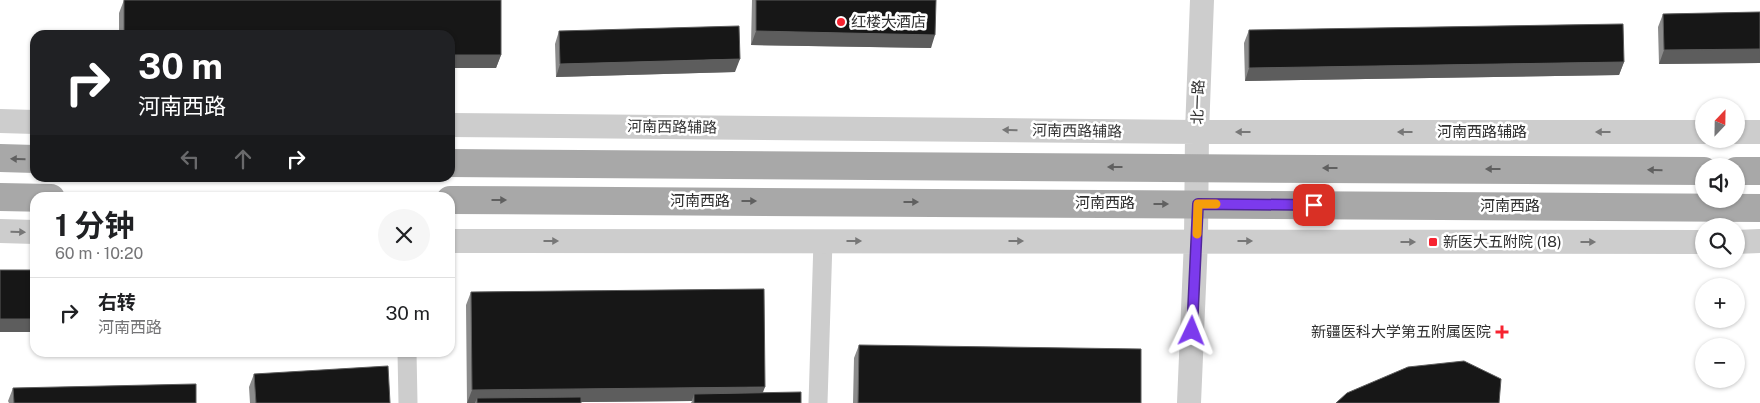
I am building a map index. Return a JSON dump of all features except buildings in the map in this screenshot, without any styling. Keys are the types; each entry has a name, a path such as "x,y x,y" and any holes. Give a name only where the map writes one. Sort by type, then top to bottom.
{"main road":[{"path":"0,158 30,159"},
{"path":"455,164 743,167 1695,170"},
{"path":"1745,171 1760,171"},
{"path":"0,197 30,198"},
{"name":"河南西路","path":"455,200 1760,208"}],"street":[{"name":"北一路","path":"1189,403 1198,204 1197,132 1202,0"},
{"path":"0,122 30,122"},
{"name":"河南西路辅路","path":"455,126 1197,132 1695,132"},
{"path":"1745,132 1760,132"},
{"path":"0,231 30,232"},
{"path":"455,241 1196,240 1534,243 1695,242"},
{"path":"1745,242 1760,241"},
{"path":"818,403 823,242"},
{"path":"407,357 408,403"}],"slow traffic":[{"path":"1197,234 1198,204 1216,204"}],"place":[{"name":"红楼大酒店","path":"841,22"},
{"name":"新医大五附院 (18)","path":"1433,242"},
{"name":"新疆医科大学第五附属医院","path":"1502,332"}],"route":[{"path":"1192,331 1198,204 1314,205"}]}
